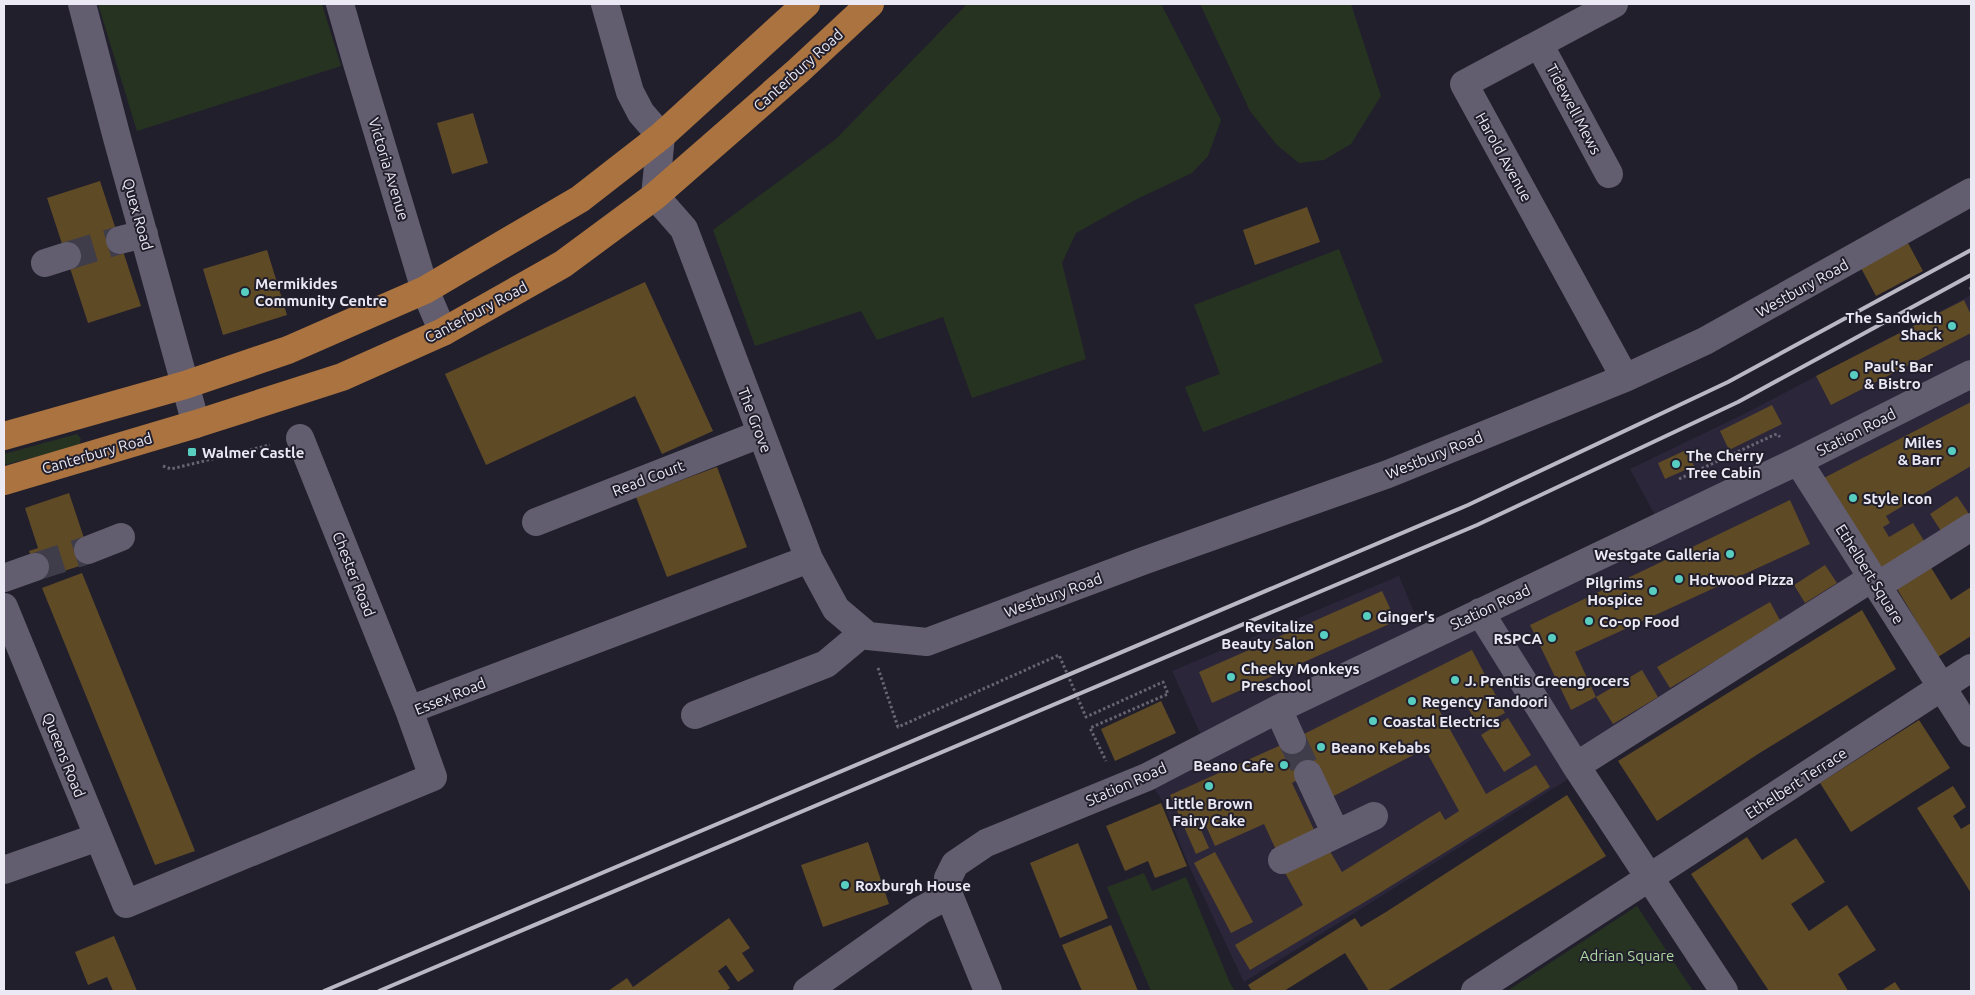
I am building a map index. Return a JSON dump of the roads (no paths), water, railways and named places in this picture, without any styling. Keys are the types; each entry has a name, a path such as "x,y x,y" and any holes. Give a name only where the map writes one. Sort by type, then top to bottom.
{"highway":[{"path":"4,436 185,385 288,350 426,290 580,200 661,136 806,4"},
{"name":"Canterbury Road","path":"4,481 196,424 342,376 443,332 563,264 655,196 798,71 870,4"}],"street":[{"name":"Quex Road","path":"82,4 132,237 185,385 196,424"},
{"name":"Victoria Avenue","path":"340,4 426,290 443,332"},
{"path":"605,4 630,92 641,113 661,136 655,196"},
{"name":"Harold Avenue","path":"1614,4 1464,84 1625,378"},
{"name":"Tidewell Mews","path":"1539,44 1609,174"},
{"name":"Westbury Road","path":"865,634 927,642 1388,474 1625,378 1705,341 1971,192"},
{"name":"The Grove","path":"655,196 684,229 760,434 809,559 836,610 865,634"},
{"name":"Station Road","path":"949,895 948,878 955,864 986,844 1147,777 1278,709 1480,612 1791,453 1971,374"},
{"name":"Read Court","path":"536,522 760,434"},
{"name":"Chester Road","path":"300,438 409,710"},
{"name":"Ethelbert Square","path":"1791,453 1971,733"},
{"path":"1576,766 1875,582 1971,528"},
{"path":"88,550 121,537"},
{"name":"Essex Road","path":"126,904 433,777 409,710 809,559"},
{"path":"4,578 35,567"},
{"name":"Queens Road","path":"4,607 126,904"},
{"path":"1480,612 1576,766 1724,991"},
{"path":"695,715 826,664 865,634"},
{"path":"1942,687 1971,668"},
{"name":"Ethelbert Terrace","path":"1650,878 1942,687"},
{"path":"1278,709 1292,740"},
{"path":"1308,774 1336,834"},
{"path":"1282,860 1374,816"},
{"path":"4,870 98,837"},
{"path":"1474,991 1650,878"},
{"path":"807,991 921,910 949,895 988,991"}],"tunnel":[{"path":"67,256 120,240"},
{"path":"35,567 88,550"},
{"path":"1292,740 1308,774"}],"railway":[{"path":"324,991 1468,505 1728,382 1971,250"},
{"path":"379,991 1477,525 1738,402 1971,275"}],"place":[{"name":"Mermikides Community Centre","path":"245,292"},
{"name":"The Sandwich Shack","path":"1952,326"},
{"name":"Paul's Bar & Bistro","path":"1854,375"},
{"name":"Miles & Barr","path":"1952,451"},
{"name":"Walmer Castle","path":"192,452"},
{"name":"The Cherry Tree Cabin","path":"1676,464"},
{"name":"Style Icon","path":"1853,498"},
{"name":"Westgate Galleria","path":"1730,554"},
{"name":"Hotwood Pizza","path":"1679,579"},
{"name":"Pilgrims Hospice","path":"1653,591"},
{"name":"Ginger's","path":"1367,616"},
{"name":"Co-op Food","path":"1589,621"},
{"name":"Revitalize Beauty Salon","path":"1324,635"},
{"name":"RSPCA","path":"1552,638"},
{"name":"Cheeky Monkeys Preschool","path":"1231,677"},
{"name":"J. Prentis Greengrocers","path":"1455,680"},
{"name":"Regency Tandoori","path":"1412,701"},
{"name":"Coastal Electrics","path":"1373,721"},
{"name":"Beano Kebabs","path":"1321,747"},
{"name":"Beano Cafe","path":"1284,765"},
{"name":"Little Brown Fairy Cake","path":"1209,786"},
{"name":"Roxburgh House","path":"845,885"}],"park label":[{"name":"Adrian Square","path":"1627,955"}]}
